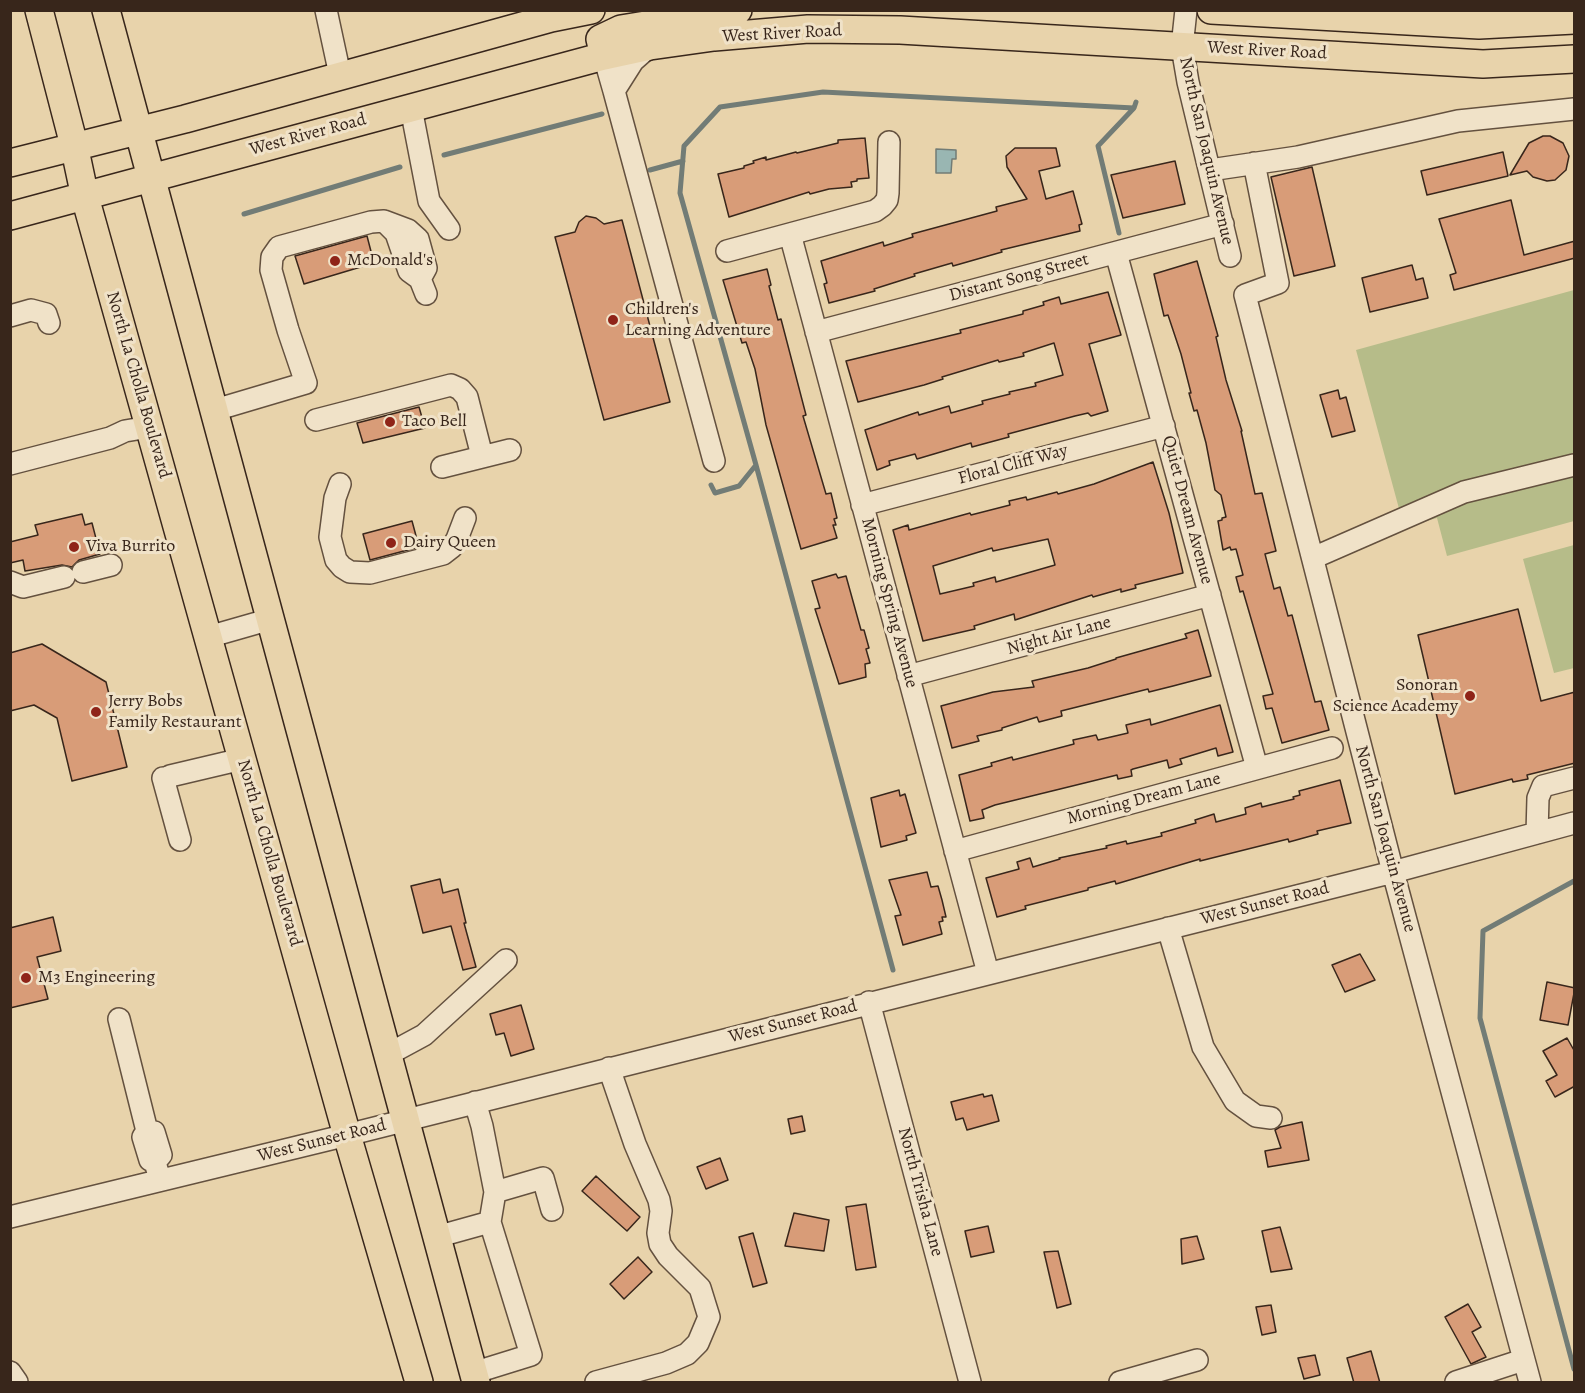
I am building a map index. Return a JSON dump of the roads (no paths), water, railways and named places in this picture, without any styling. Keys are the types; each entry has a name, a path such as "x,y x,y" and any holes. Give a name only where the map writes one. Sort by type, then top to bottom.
{"main road":[{"name":"North La Cholla Boulevard","path":"39,10 85,197 418,1383"},
{"path":"106,10 475,1378"},
{"path":"604,56 600,39 621,29 738,10"},
{"name":"West River Road","path":"1211,10 1479,24 1575,20"},
{"path":"10,163 583,11"},
{"name":"West River Road","path":"10,216 604,56 650,46 714,37 808,29 900,30 1483,64 1575,59"}],"street":[{"path":"326,10 340,75"},
{"name":"North San Joaquin Avenue","path":"1186,10 1182,46 1230,256"},
{"path":"614,91 633,61 650,46"},
{"path":"604,56 714,461"},
{"path":"411,108 429,201 448,228"},
{"path":"1210,170 1298,157 1458,121 1575,109"},
{"path":"728,251 875,211 882,206 888,193 889,142"},
{"name":"North San Joaquin Avenue","path":"1254,163 1278,283 1245,295 1393,872 1530,1383"},
{"path":"215,410 306,383 271,270 272,257 279,247 371,222 384,221 408,230 418,239 426,268 423,286"},
{"name":"Distant Song Street","path":"816,332 1223,224"},
{"name":"Morning Spring Avenue","path":"790,234 988,973"},
{"name":"Quiet Dream Avenue","path":"1116,253 1257,768"},
{"path":"10,316 31,310 46,314 49,323"},
{"path":"316,420 451,385 460,389 467,397 482,456"},
{"name":"Floral Cliff Way","path":"862,505 1164,426"},
{"path":"10,464 110,438 125,431 149,427"},
{"path":"442,467 510,450"},
{"path":"1313,558 1464,492 1575,465"},
{"path":"340,484 335,498 330,537 336,560 350,572 370,573 443,554 452,547 457,539 465,518"},
{"path":"10,582 23,586 111,565"},
{"name":"Night Air Lane","path":"908,676 1210,595"},
{"path":"208,637 271,619"},
{"name":"Morning Dream Lane","path":"955,851 1332,748"},
{"path":"180,840 167,777 242,759"},
{"path":"1537,833 1538,798 1543,786 1575,778"},
{"name":"West Sunset Road","path":"10,1217 158,1171 347,1135 1393,872 1575,823"},
{"path":"1168,928 1203,1047 1235,1101 1256,1116 1271,1118"},
{"path":"387,1055 424,1035 506,960"},
{"name":"North Trisha Lane","path":"869,1002 970,1383"},
{"path":"120,1019 147,1131 154,1132 161,1155 158,1171"},
{"path":"596,1383 666,1363 687,1354 698,1343 709,1317 700,1288 668,1256 660,1244 659,1200 635,1144 609,1068"},
{"path":"475,1102 495,1192 490,1222 531,1355 475,1378"},
{"path":"495,1192 543,1178 552,1210"},
{"path":"436,1237 490,1222"},
{"path":"1120,1383 1197,1360"},
{"path":"1456,1383 1523,1360"},
{"path":"10,1372 17,1383"}],"water":[{"path":"936,149 956,150 956,159 952,159 951,173 936,173"}],"waterway":[{"path":"893,970 680,193 684,146 720,107 823,92 1134,108 1136,102"},
{"path":"1119,233 1098,146 1134,108"},
{"path":"444,155 602,114"},
{"path":"650,170 683,161"},
{"path":"244,214 400,167"},
{"path":"711,485 715,493 739,486 756,465"},
{"path":"1574,881 1483,931 1480,1018 1574,1369"}],"place":[{"name":"McDonald's","path":"335,261"},
{"name":"Children's Learning Adventure","path":"613,320"},
{"name":"Taco Bell","path":"390,422"},
{"name":"Dairy Queen","path":"391,543"},
{"name":"Viva Burrito","path":"74,547"},
{"name":"Sonoran Science Academy","path":"1470,696"},
{"name":"Jerry Bobs Family Restaurant","path":"96,712"},
{"name":"M3 Engineering","path":"26,978"}]}
